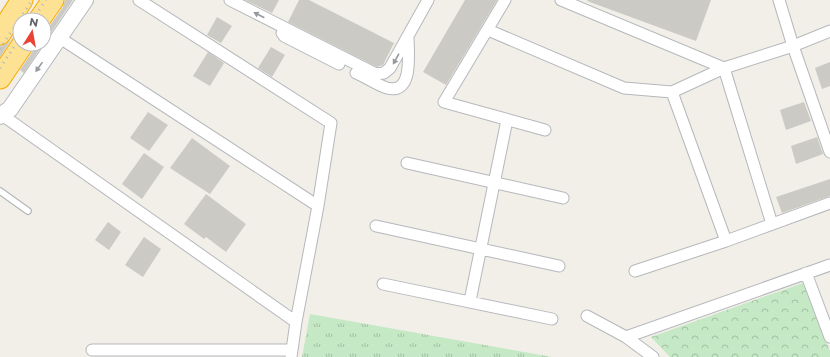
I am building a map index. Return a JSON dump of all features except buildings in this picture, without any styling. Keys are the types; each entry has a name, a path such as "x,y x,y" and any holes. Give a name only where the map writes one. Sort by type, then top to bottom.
{"highway":[{"path":"0,34 22,0"},
{"path":"45,12 53,0"},
{"path":"0,78 18,52"}],"street":[{"path":"85,0 10,109 1,116 296,322"},
{"path":"92,350 292,353 296,322 318,206 331,123 138,0"},
{"path":"230,0 376,74 384,73 390,68 428,0"},
{"path":"505,0 444,102 545,130"},
{"path":"561,0 724,68"},
{"path":"779,0 793,46 830,152"},
{"path":"277,24 284,36 339,64"},
{"path":"488,30 624,88 672,92 724,68 793,46 830,31"},
{"path":"356,73 387,88 395,88 404,84 408,74 408,36"},
{"path":"60,38 318,206"},
{"path":"724,68 772,224"},
{"path":"672,92 726,242"},
{"path":"470,301 507,120"},
{"path":"407,163 563,198"},
{"path":"635,271 726,242 830,203"},
{"path":"376,226 559,266"},
{"path":"626,337 830,265"},
{"path":"806,273 830,337"},
{"path":"383,284 552,319"},
{"path":"587,316 626,337 653,357"}],"lane":[{"path":"0,191 28,211"}],"green space":[{"path":"803,283 830,351 830,357 670,357 651,337"},
{"path":"310,314 552,357 302,357"}],"railway":[{"path":"0,49 32,0"},
{"path":"38,12 46,0"},
{"path":"0,68 12,50"}]}
